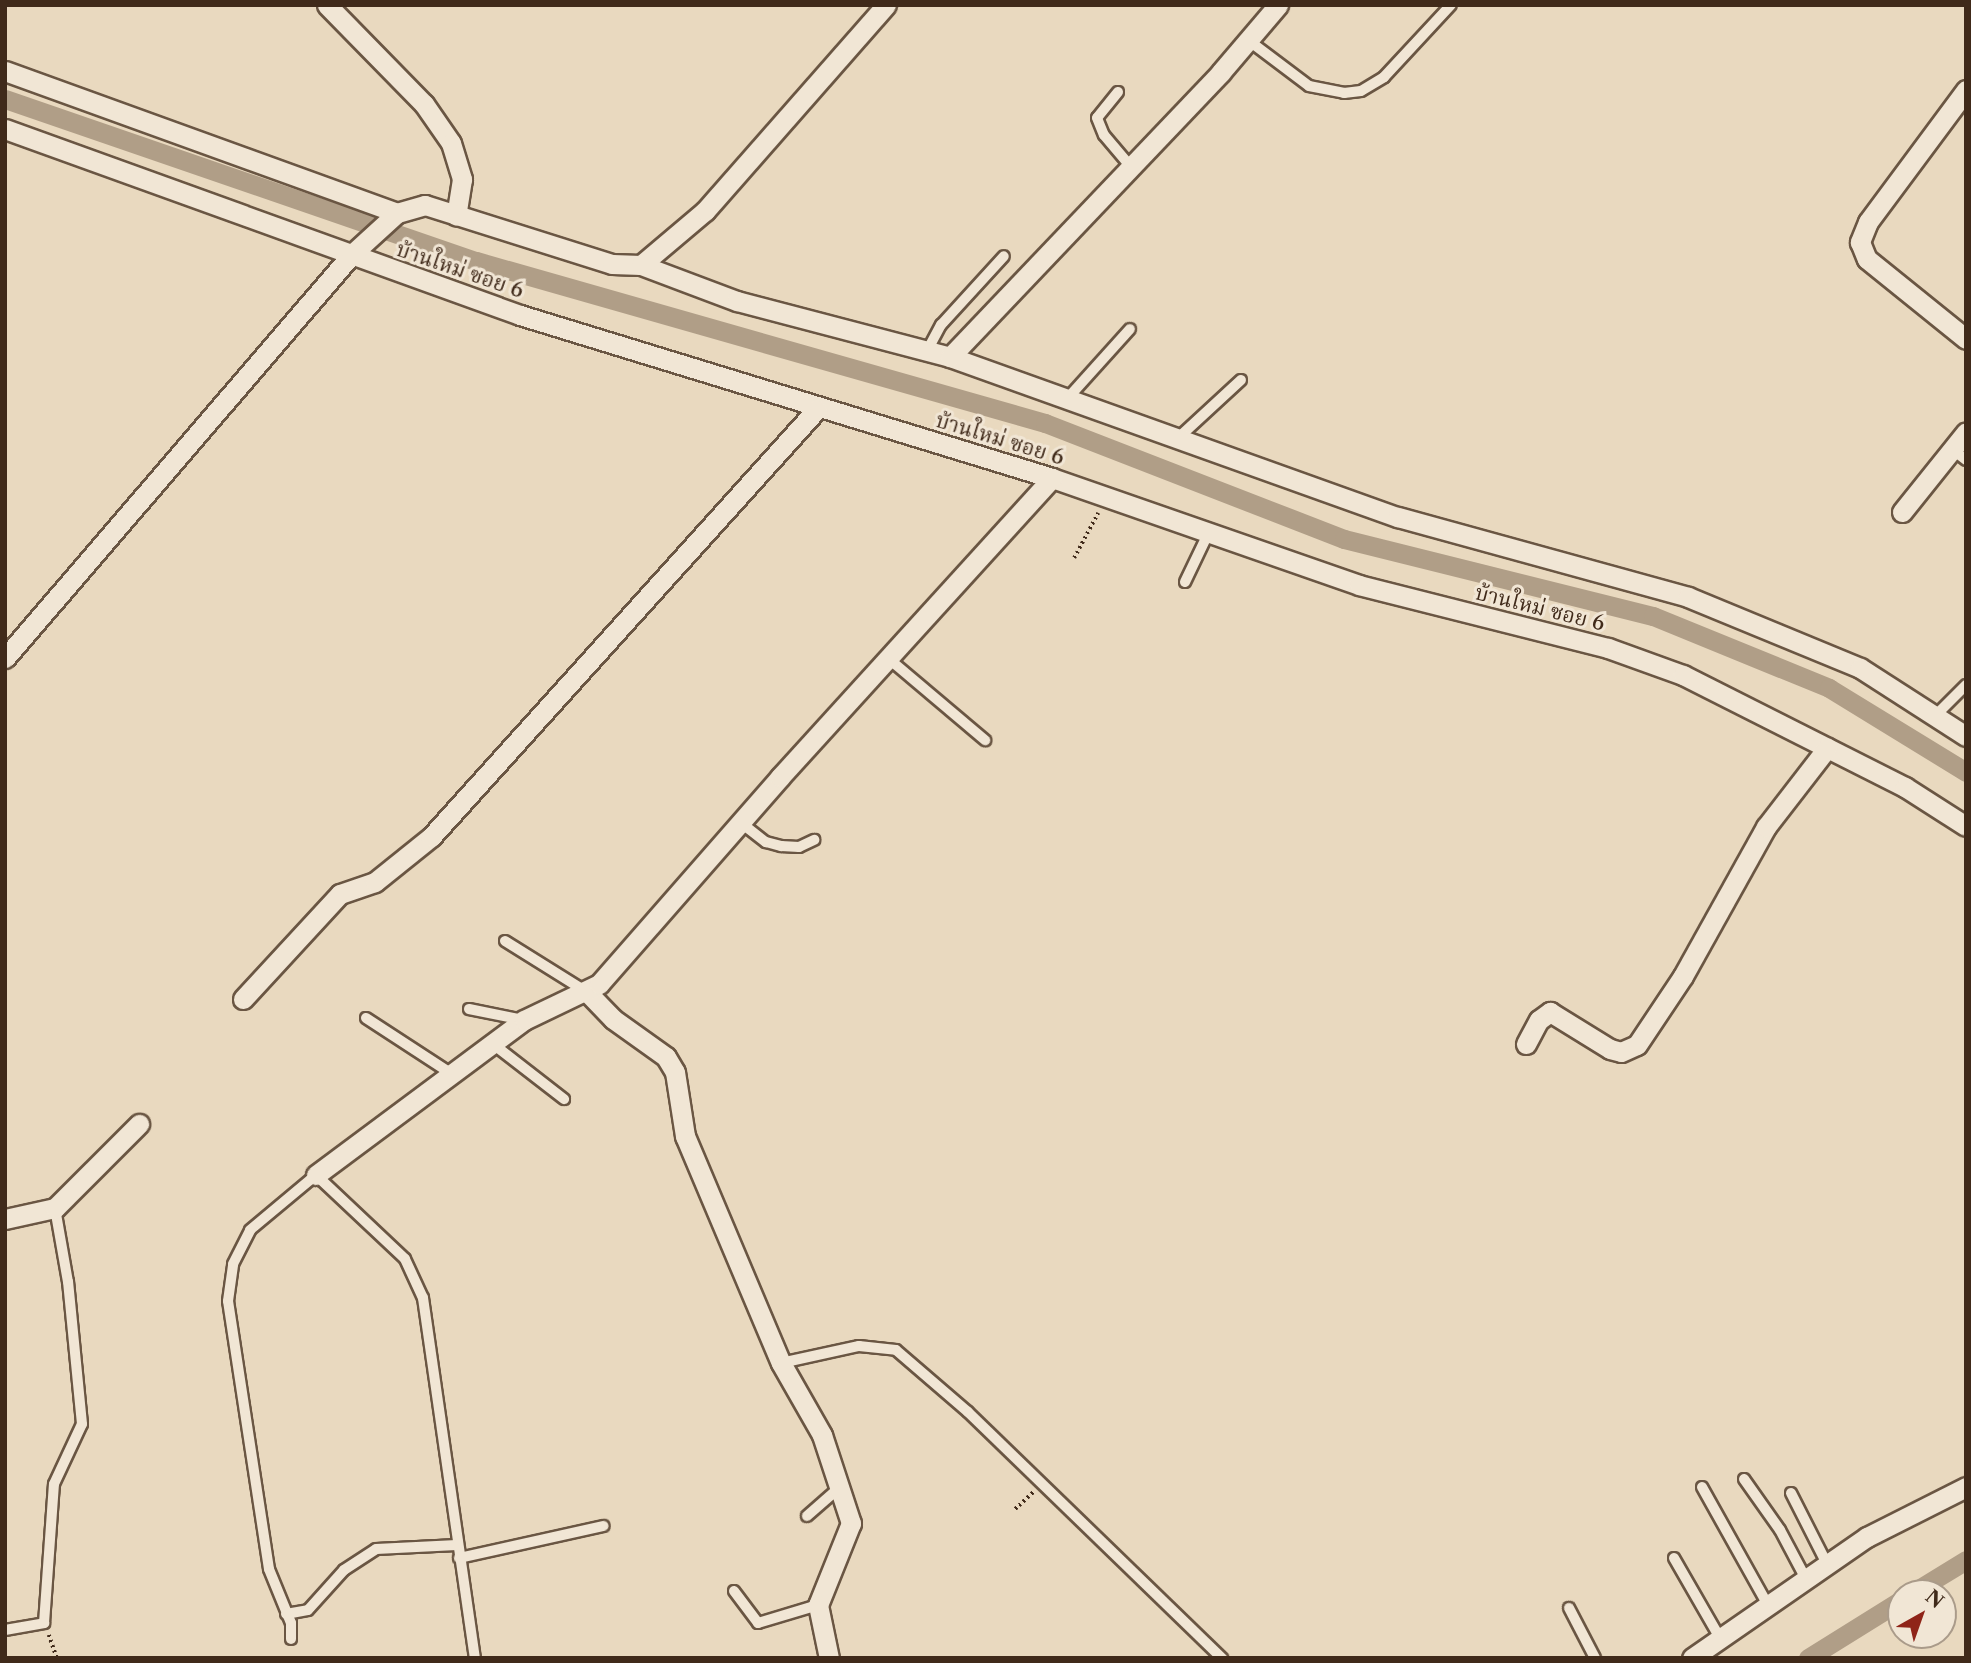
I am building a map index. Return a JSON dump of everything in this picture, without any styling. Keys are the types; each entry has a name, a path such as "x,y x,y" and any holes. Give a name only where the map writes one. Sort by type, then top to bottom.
{"street":[{"path":"327,5 424,104 451,143 461,179 456,216"},
{"path":"641,265 705,211 886,5"},
{"path":"950,357 1131,167 1278,5"},
{"path":"5,71 392,217"},
{"path":"1966,90 1868,222 1860,242 1867,259 1966,339"},
{"name":"บ้านใหม่ ซอย 6","path":"5,129 356,250 520,315 817,409 1052,478 1359,585 1608,648 1683,675 1905,787 1966,826"},
{"path":"5,659 356,250 392,217 425,205 612,264 641,265 737,301 950,357 1398,517 1688,597 1860,668 1937,714 1966,736"},
{"path":"243,999 340,894 375,882 431,837 817,409"},
{"path":"1902,512 1959,454 1966,432"},
{"path":"316,1175 524,1020 588,993 1052,478"},
{"path":"1526,1044 1539,1020 1550,1012 1611,1049 1621,1052 1637,1045 1683,976 1766,827 1827,748"},
{"path":"588,993 613,1019 666,1057 676,1072 685,1136 781,1363 814,1417 848,1509 849,1535 818,1605 829,1658"},
{"path":"5,1219 55,1208 139,1124"},
{"path":"1692,1658 1867,1537 1966,1487"}],"lane":[{"path":"1248,40 1309,86 1344,93 1361,91 1384,77 1451,5"},
{"path":"1118,92 1097,118 1104,135 1131,167"},
{"path":"927,351 941,325 1004,256"},
{"path":"1067,399 1130,329"},
{"path":"1177,439 1241,380"},
{"path":"1185,582 1208,534"},
{"path":"889,659 985,740"},
{"path":"1937,714 1966,685"},
{"path":"740,822 766,842 781,846 799,847 814,840"},
{"path":"505,941 588,993"},
{"path":"469,1009 524,1020"},
{"path":"366,1018 452,1074"},
{"path":"493,1044 564,1099"},
{"path":"291,1639 286,1614 269,1569 228,1301 233,1264 250,1230 316,1175 405,1259 423,1298 475,1658"},
{"path":"5,1630 44,1623 54,1484 82,1424 68,1282 55,1208"},
{"path":"781,1363 859,1346 896,1350 968,1412 1046,1492 1222,1658"},
{"path":"1744,1479 1780,1530 1806,1579"},
{"path":"1702,1487 1768,1605"},
{"path":"807,1516 839,1489"},
{"path":"1791,1493 1827,1564"},
{"path":"459,1558 603,1526"},
{"path":"286,1614 308,1610 344,1570 376,1549 457,1545"},
{"path":"1674,1558 1720,1638"},
{"path":"734,1591 758,1623 818,1605"},
{"path":"1569,1608 1595,1658"}],"path":[{"path":"1074,558 1107,496"},
{"path":"1015,1509 1034,1491 1046,1492"},
{"path":"44,1623 57,1658"}],"waterway":[{"path":"5,99 476,261 1045,423 1344,539 1653,616 1829,688 1966,772"},
{"path":"1935,1579 1966,1560"},
{"path":"1808,1658 1887,1609"}]}
